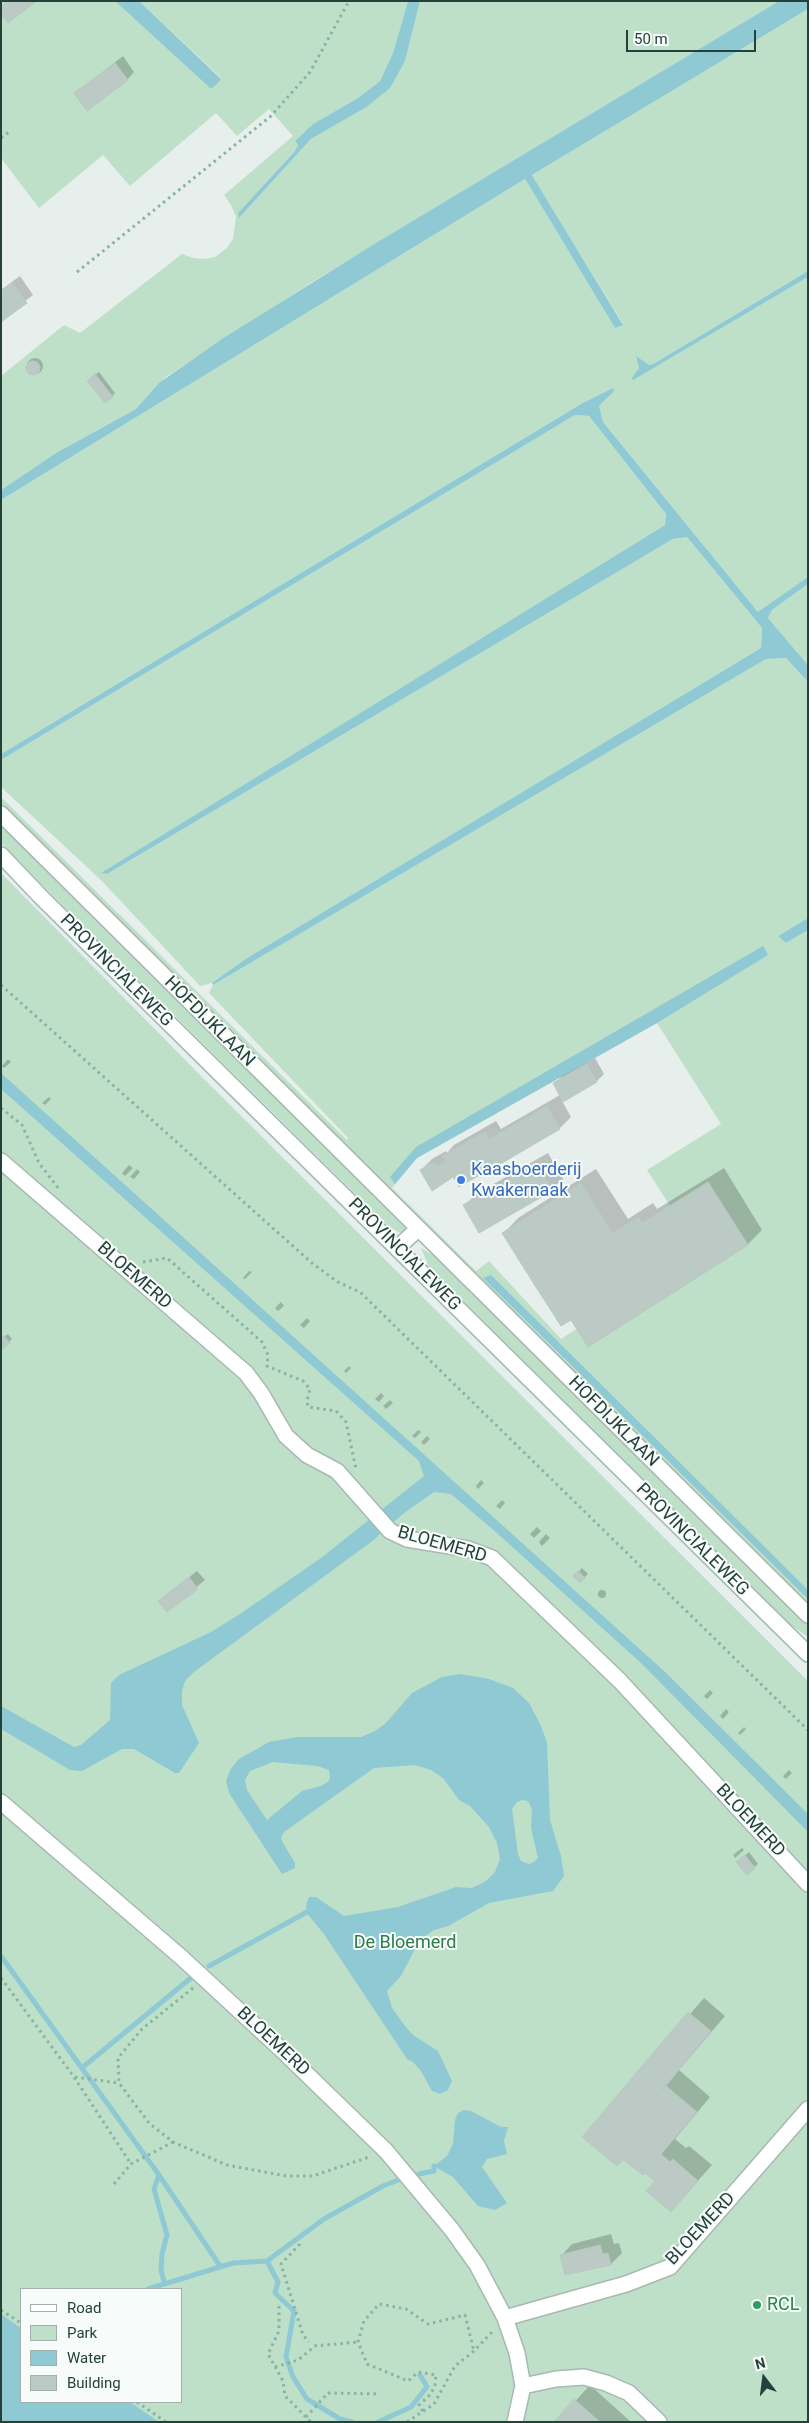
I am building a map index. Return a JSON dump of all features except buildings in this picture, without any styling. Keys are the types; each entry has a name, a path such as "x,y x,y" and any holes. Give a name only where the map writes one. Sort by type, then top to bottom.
{"street":[{"name":"HOFDIJKLAAN","path":"1,814 808,1615"},
{"name":"PROVINCIALEWEG","path":"1,855 40,896 808,1654"},
{"name":"BLOEMERD","path":"1,1161 246,1373 261,1393 286,1436 307,1455 337,1472 390,1530 407,1539 468,1549 492,1558 620,1681 808,1884"},
{"path":"397,1248 418,1229"},
{"name":"BLOEMERD","path":"1,1802 205,1979 386,2151 452,2230 477,2265 505,2318 517,2353 523,2386 515,2422"},
{"name":"BLOEMERD","path":"505,2318 626,2284 670,2267 808,2109"},
{"path":"523,2386 556,2379 584,2377 606,2382 629,2394 659,2422"}],"path":[{"path":"77,272 271,116 310,72 349,1"},
{"path":"1,138 9,132"},
{"path":"1,985 313,1264 338,1282 360,1292 808,1730"},
{"path":"1,1108 22,1125 39,1163 61,1191"},
{"path":"140,1263 167,1258 262,1342 268,1355 267,1366 303,1380 310,1389 307,1401 308,1406 336,1411 346,1422 357,1470"},
{"path":"1,1978 74,2077 131,2164"},
{"path":"205,1979 142,2029 118,2058 119,2082 149,2123 173,2142 227,2165 286,2176 313,2176 386,2151"},
{"path":"74,2077 119,2082"},
{"path":"114,2184 131,2164 173,2142"},
{"path":"300,2244 281,2264 303,2334 309,2342"},
{"path":"423,2411 419,2405 431,2394 435,2385 436,2375 418,2372 408,2381 367,2364 358,2342 364,2321 379,2304 406,2309 428,2324 465,2315 474,2352"},
{"path":"279,2306 279,2331 268,2354 283,2380 286,2396 311,2422"},
{"path":"1,2310 20,2323"},
{"path":"407,2422 434,2404 456,2366 474,2352 505,2318"},
{"path":"275,2367 298,2360 315,2346 358,2342"},
{"path":"306,2417 328,2393 380,2394"},
{"path":"138,2403 166,2422"}],"green space":[{"path":"1,1 115,1 211,89 221,78 139,1 408,1 393,53 380,81 358,98 313,124 295,141 298,145 295,151 238,213 240,217 311,139 365,108 405,61 420,1 779,1 312,282 166,377 136,409 56,453 1,490 1,376 64,325 80,333 182,254 193,258 205,259 215,257 227,248 233,239 236,217 224,195 293,136 269,109 237,136 216,113 130,186 103,155 39,208 1,158"},
{"path":"808,9 808,271 655,363 649,365 636,357 639,368 633,379 808,277 808,577 759,613 603,422 599,406 613,391 613,388 581,404 1,754 1,500 525,179 615,328 623,324 532,175"},
{"path":"575,415 589,416 666,514 665,525 102,873 107,874 673,539 687,537 762,628 761,648 247,958 212,983 200,986 102,881 1,787 1,760"},
{"path":"808,584 808,665 768,618 772,610"},
{"path":"786,658 808,682 808,918 778,936 786,943 808,930 808,1604 1,806 1,797 347,1140 348,1138 209,993 213,985 766,659","holes":["657,1023 721,1124 647,1170 698,1249 561,1339 489,1261 476,1271 392,1188 417,1158"]},
{"path":"1,824 410,1229 406,1233 398,1232 387,1225 23,866 1,843"},
{"name":"De Bloemerd","path":"1,873 198,1073 808,1681 808,2422 147,2422 120,2403 182,2403 182,2288 20,2288 20,2332 1,2319"},
{"path":"421,1248 443,1261 808,1622 808,1637 792,1626 429,1267"}],"water":[{"path":"115,1 139,1 221,79 211,89"},
{"path":"408,1 420,1 405,61 390,88 365,108 311,139 239,218 238,213 295,151 298,145 295,141 313,124 358,98 380,81 393,53"},
{"path":"779,1 808,1 808,9 532,175 623,325 615,328 525,179 1,500 1,490 56,453 136,409 159,383 222,339 371,246"},
{"path":"808,271 808,277 633,380 632,378 639,368 636,356 649,365 655,363"},
{"path":"613,388 614,391 599,406 603,422 758,612 808,577 808,584 772,610 768,618 808,665 808,682 786,658 766,659 213,985 212,983 247,958 761,648 762,628 687,537 673,539 107,874 101,873 665,525 666,514 589,416 575,415 1,760 1,754 581,404"},
{"path":"808,918 808,930 786,943 778,936"},
{"path":"763,946 768,955 657,1023 417,1158 395,1184 390,1177 416,1147"},
{"path":"1,1073 664,1671 808,1814 808,1832 642,1664 451,1494 434,1492 404,1513 371,1542 194,1672 185,1681 182,1691 182,1705 199,1743 179,1773 175,1773 134,1749 122,1749 82,1771 70,1770 1,1729 1,1706 74,1747 81,1745 110,1720 111,1683 119,1675 211,1632 240,1614 321,1558 424,1476 419,1461 1,1089"},
{"path":"491,1275 808,1590 808,1599 483,1278"},
{"path":"460,1674 489,1679 513,1688 529,1703 547,1742 550,1820 561,1856 564,1876 553,1891 489,1903 448,1926 434,1930 424,1937 415,1949 401,1976 387,1991 392,2008 405,2026 413,2035 438,2051 452,2081 448,2090 440,2094 432,2091 421,2071 413,2062 407,2059 324,1934 309,1916 306,1909 307,1902 309,1897 316,1897 344,1916 398,1907 456,1887 472,1888 486,1881 495,1872 500,1859 497,1843 489,1827 470,1806 459,1800 443,1778 431,1770 415,1765 374,1768 284,1832 281,1838 295,1863 295,1868 282,1874 229,1793 226,1781 230,1770 239,1759 269,1742 298,1737 361,1737 375,1731 386,1723 412,1693 442,1677","holes":["273,1762 317,1766 329,1770 329,1781 321,1786 302,1791 267,1820 247,1790 245,1780 250,1771","522,1800 528,1801 532,1810 531,1828 538,1858 529,1864 521,1861 518,1854 512,1809 517,1802"]},
{"path":"464,2110 471,2111 501,2127 508,2127 504,2141 507,2154 487,2159 482,2167 507,2203 495,2210 478,2206 453,2177 434,2166 447,2156 453,2144 455,2120 458,2113"},
{"path":"1,2314 20,2327 20,2403 131,2403 159,2422 1,2422"}],"waterway":[{"path":"209,1966 307,1912"},
{"path":"1,1956 159,2175 220,2266"},
{"path":"83,2067 192,1977"},
{"path":"419,2174 434,2171 434,2166"},
{"path":"159,2175 154,2189 167,2235 162,2254 161,2271 165,2284"},
{"path":"151,2288 233,2263 267,2261 324,2219 383,2186 398,2180"},
{"path":"267,2261 278,2282 275,2293 294,2311 286,2357 293,2377 307,2399 340,2419 352,2422"},
{"path":"378,2422 411,2407 427,2387 420,2375"}],"place":[{"name":"Kaasboerderij Kwakernaak","path":"461,1180"},
{"name":"RCL","path":"757,2305"}]}
